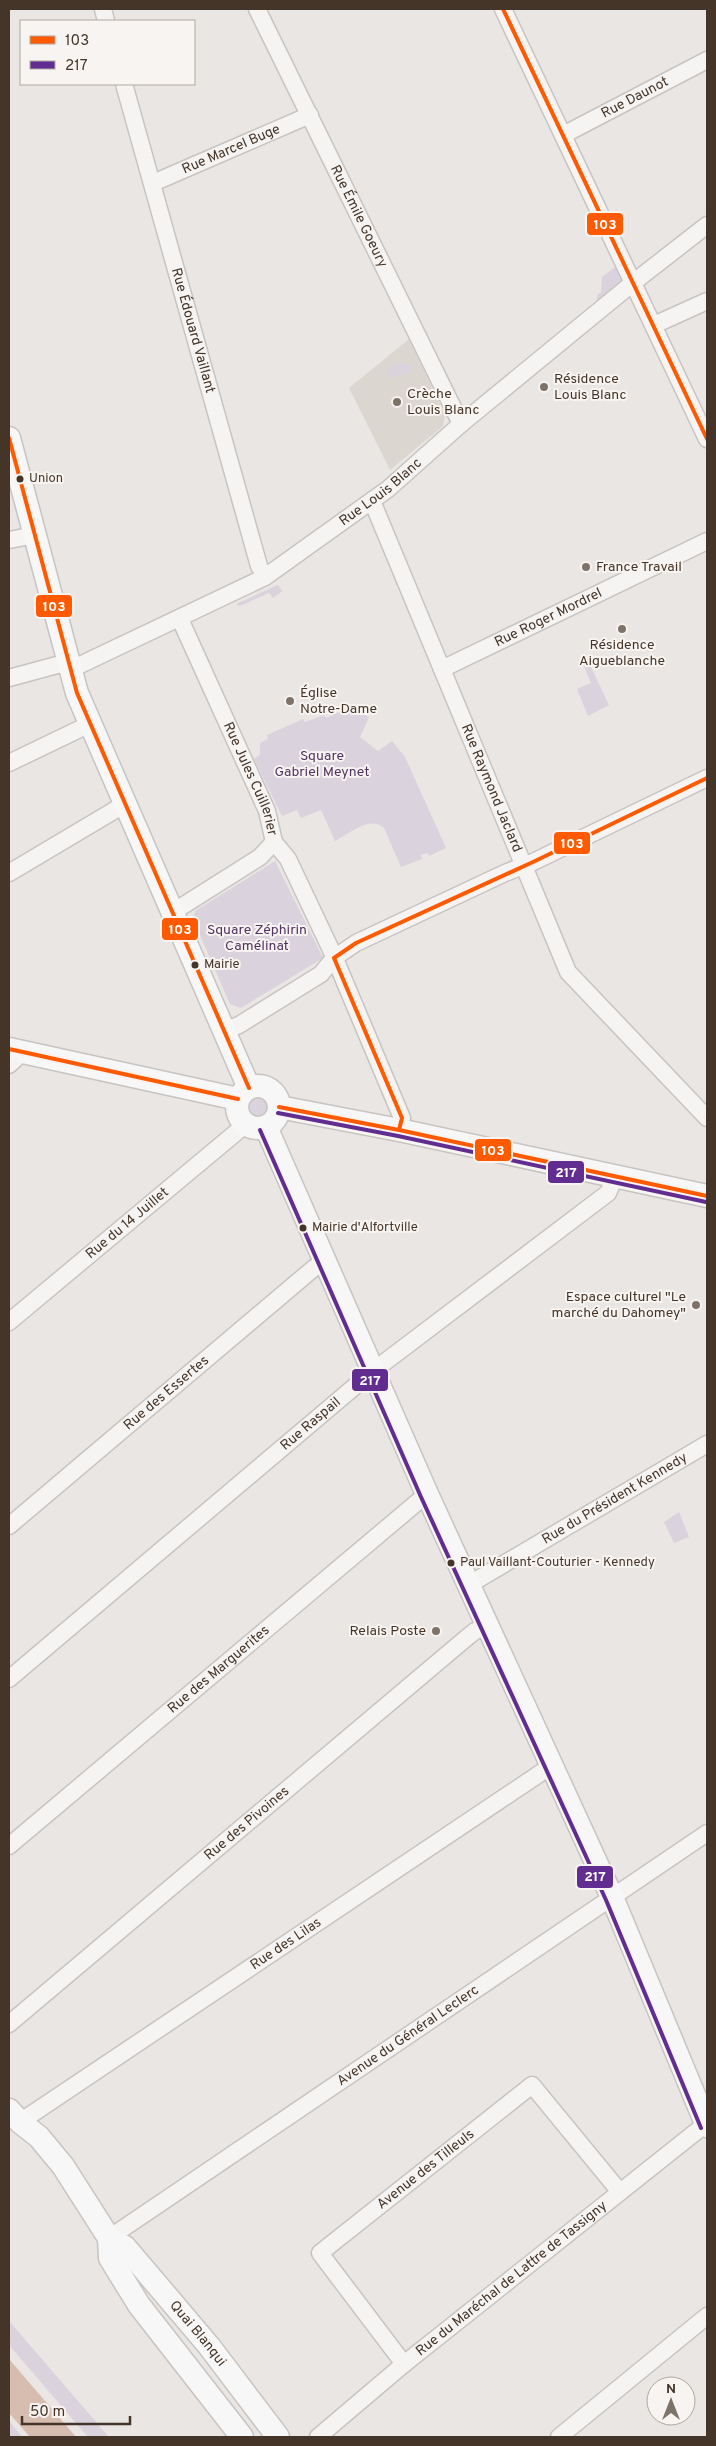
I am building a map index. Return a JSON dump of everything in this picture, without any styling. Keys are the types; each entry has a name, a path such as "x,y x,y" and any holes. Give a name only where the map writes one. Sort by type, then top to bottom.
{"street":[{"name":"Rue Émile Goeury","path":"257,9 462,424"},
{"path":"503,9 707,438"},
{"name":"Rue Daunot","path":"562,135 707,60"},
{"name":"Rue Édouard Vaillant","path":"124,85 259,566 265,577"},
{"name":"Rue Marcel Buge","path":"153,183 310,115"},
{"name":"Rue Louis Blanc","path":"9,678 57,665 80,665 265,577 388,489 462,424 634,282 707,225"},
{"path":"654,325 707,301"},
{"path":"9,438 69,665 90,724 223,1031 243,1093 237,1113 256,1126 325,1263 427,1494 470,1584 487,1626 612,1897 707,2124"},
{"name":"Rue Raymond Jaclard","path":"372,501 568,972 707,1118"},
{"path":"9,540 34,535"},
{"name":"Rue Roger Mordrel","path":"442,669 707,541"},
{"name":"Rue Jules Cuillerier","path":"180,619 267,812 274,842 288,859 334,958 402,1118 399,1130"},
{"path":"9,763 90,724"},
{"path":"223,1031 239,1025 321,974 334,958 356,943 505,873 525,866 707,778"},
{"path":"9,873 124,804"},
{"path":"173,912 260,857 274,842"},
{"path":"14,1055 243,1093 260,1086 271,1091 276,1096 279,1107 277,1117 256,1126"},
{"path":"279,1107 399,1130 707,1196"},
{"name":"Rue du 14 Juillet","path":"9,1322 256,1126"},
{"name":"Rue Raspail","path":"9,1679 373,1371 608,1193 615,1177"},
{"name":"Rue des Essertes","path":"9,1526 314,1268 325,1263"},
{"name":"Rue du Président Kennedy","path":"470,1584 706,1448"},
{"name":"Rue des Marguerites","path":"9,1846 427,1494"},
{"name":"Rue des Pivoines","path":"9,2024 464,1640 475,1631 487,1626"},
{"name":"Rue des Lilas","path":"14,2116 551,1766"},
{"name":"Avenue du Général Leclerc","path":"109,2238 707,1834"},
{"name":"Avenue des Tilleuls","path":"404,2364 320,2253 327,2247 532,2085 620,2192"},
{"name":"Quai Blanqui","path":"14,2116 30,2145 72,2198 85,2203 109,2238 125,2247 209,2346 278,2437"},
{"name":"Rue du Maréchal de Lattre de Tassigny","path":"318,2437 404,2364 707,2124"},
{"name":"Quai Blanqui","path":"109,2238 110,2258 139,2305 242,2437"},
{"path":"559,2437 707,2316"}],"shaded area":[{"name":"Crèche Louis Blanc","path":"409,339 445,415 443,426 390,470 349,388"},
{"path":"9,2359 76,2437 30,2437 9,2413"}],"green space":[{"path":"618,265 622,276 620,286 596,303 598,294 601,293 602,277"},
{"path":"400,361 409,366 412,372 390,378 390,366"},
{"path":"278,585 282,591 273,598 269,593 240,606 236,604"},
{"path":"589,663 609,705 588,716 577,689 591,683 584,666"},
{"name":"Square Gabriel Meynet","path":"349,708 369,717 360,737 378,751 392,741 405,757 446,848 429,856 428,853 421,855 422,859 401,867 384,828 378,825 372,824 360,827 335,841 321,810 301,818 297,810 282,816 254,759 260,755 260,743 268,739 267,735 303,719 305,722 324,715 326,718"},
{"name":"Square Zéphirin Camélinat","path":"275,861 323,958 241,1008 230,1004 193,919 195,911"},
{"path":"257,1096 264,1099 267,1106 264,1113 257,1116 250,1113 247,1106 250,1099"},
{"path":"679,1512 689,1537 674,1543 664,1522"},
{"path":"9,2321 109,2437 88,2437 9,2345"},
{"path":"9,2421 22,2437 9,2437"}],"transit line":[{"name":"103","path":"503,9 707,439"},
{"name":"103","path":"9,438 77,693 249,1088"},
{"name":"103","path":"399,1130 402,1118 334,958 356,943 533,862 707,778"},
{"name":"103","path":"9,1049 238,1099"},
{"name":"103","path":"279,1107 399,1130 707,1196"},
{"name":"217","path":"278,1113 398,1136 706,1202"},
{"name":"217","path":"260,1130 421,1497 606,1900 701,2128"}],"place":[{"name":"Résidence Louis Blanc","path":"544,387"},
{"name":"Crèche Louis Blanc","path":"397,402"},
{"name":"Union","path":"20,479"},
{"name":"France Travail","path":"586,567"},
{"name":"Résidence Aigueblanche","path":"622,629"},
{"name":"Église Notre-Dame","path":"290,701"},
{"name":"Mairie","path":"195,965"},
{"name":"Mairie d'Alfortville","path":"303,1228"},
{"name":"Espace culturel \"Le marché du Dahomey\"","path":"696,1305"},
{"name":"Paul Vaillant-Couturier - Kennedy","path":"451,1563"},
{"name":"Relais Poste","path":"436,1631"}]}
